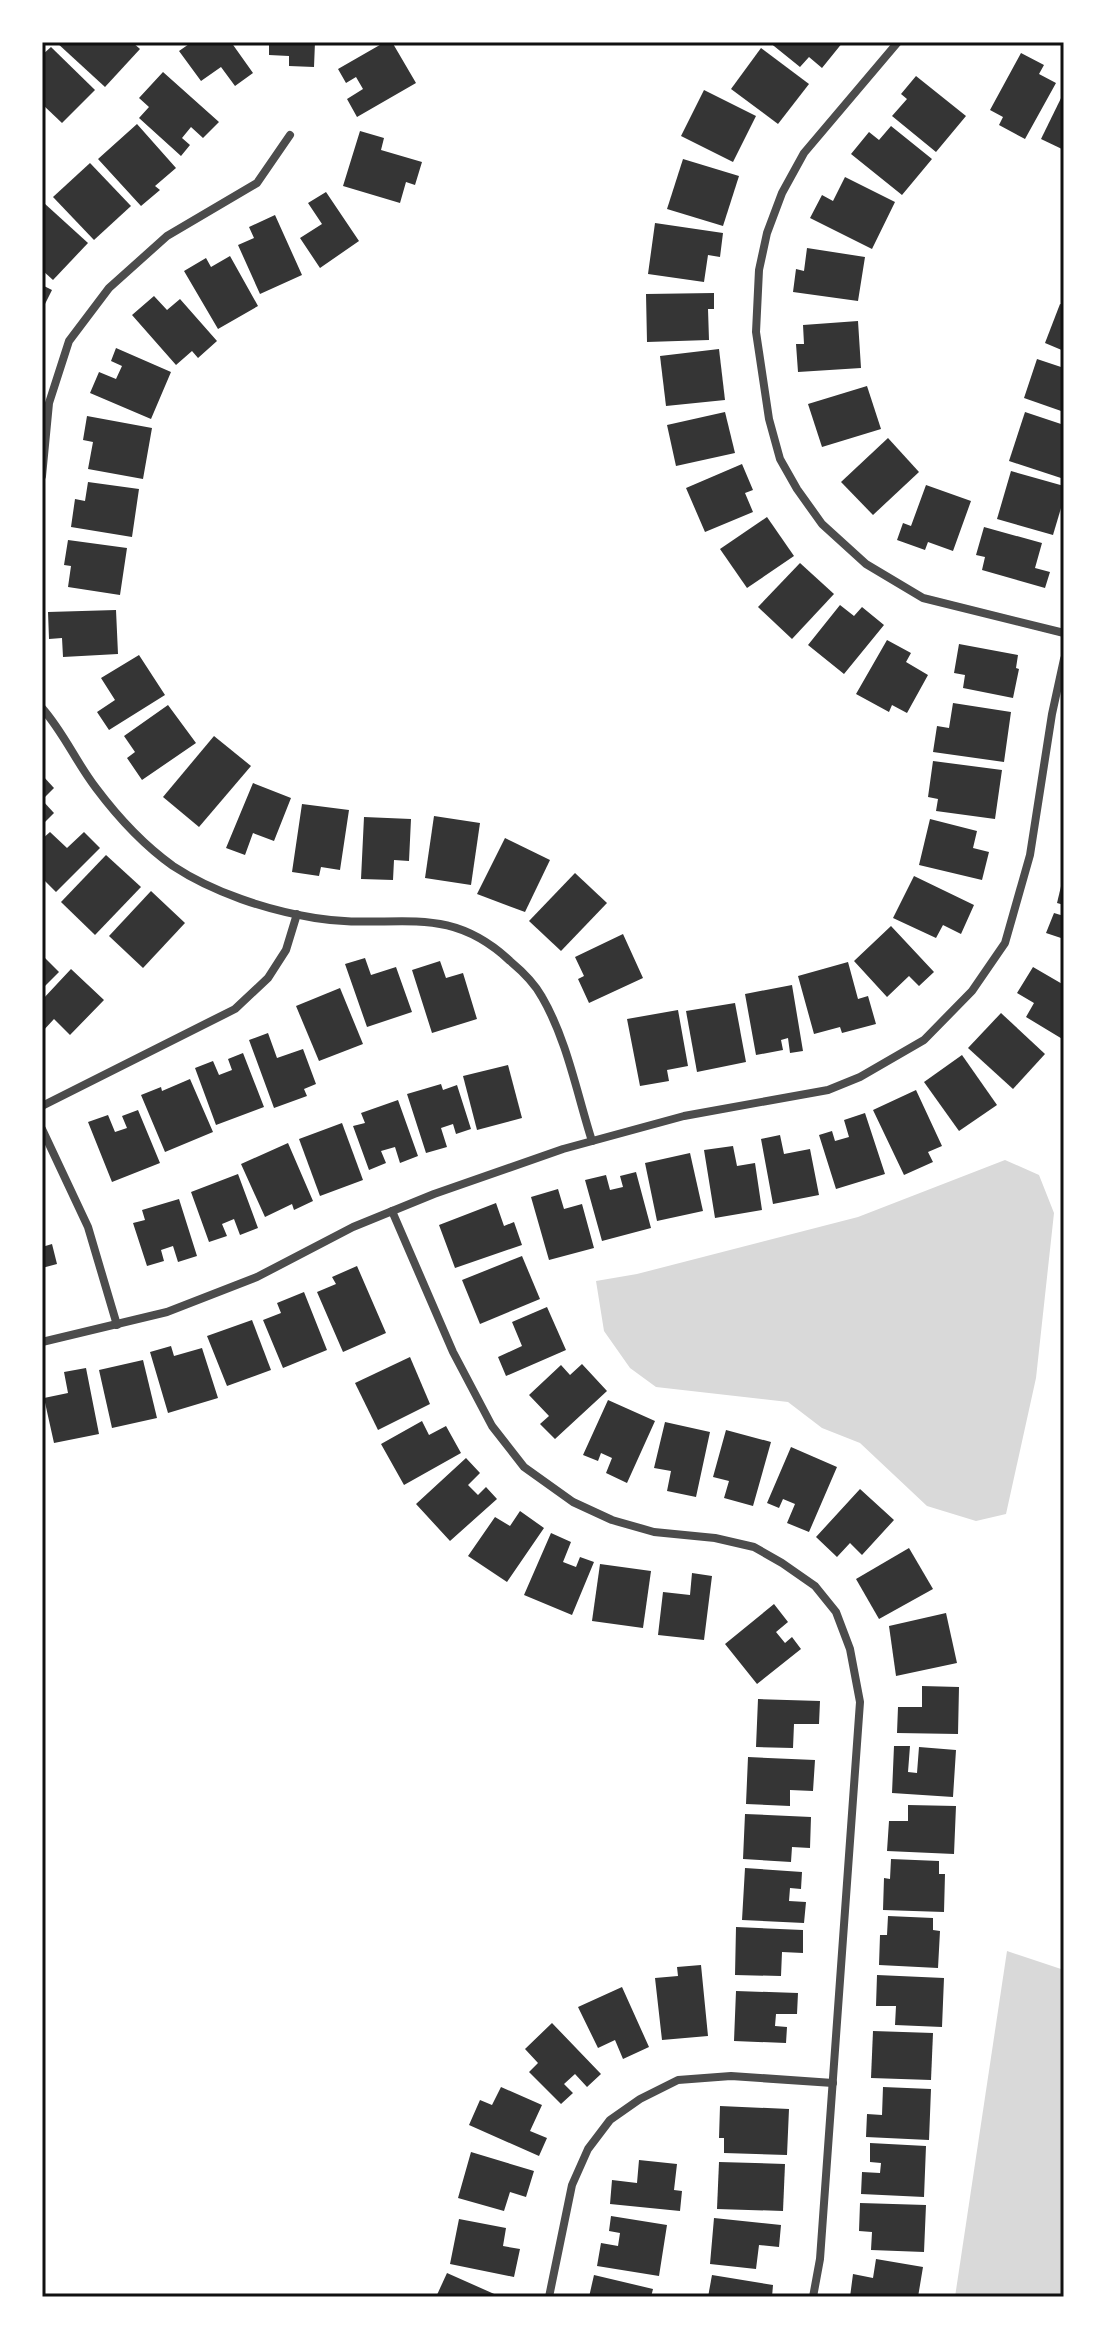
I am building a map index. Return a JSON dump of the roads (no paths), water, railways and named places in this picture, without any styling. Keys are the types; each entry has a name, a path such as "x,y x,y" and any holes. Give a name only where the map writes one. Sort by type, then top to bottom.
{"street":[{"path":"898,42 804,153 782,193 767,233 759,270 756,332 769,419 780,459 822,524 866,564 923,598 1064,633"},
{"path":"42,476 49,403 69,341 109,288 167,236 257,183 290,135"},
{"path":"42,1342 167,1312 257,1277 353,1227 534,1159 684,1116 828,1090 860,1077 924,1040 972,991 1005,943 1030,855 1052,714 1064,659"},
{"path":"42,708 59,727 95,787 131,829 173,865 211,886 260,905 297,914 352,922 434,921 465,929 495,947 541,995 556,1025 592,1141"},
{"path":"42,1106 235,1009 268,978 280,960 297,914"},
{"path":"42,1129 88,1227 117,1325"},
{"path":"392,1211 453,1352 492,1426 524,1467 573,1502 612,1520 654,1532 715,1538 754,1547 815,1586 836,1612 850,1649 860,1702 820,2259 813,2297"},
{"path":"549,2297 572,2185 588,2149 610,2120 640,2099 678,2080 731,2076 833,2083"}]}
